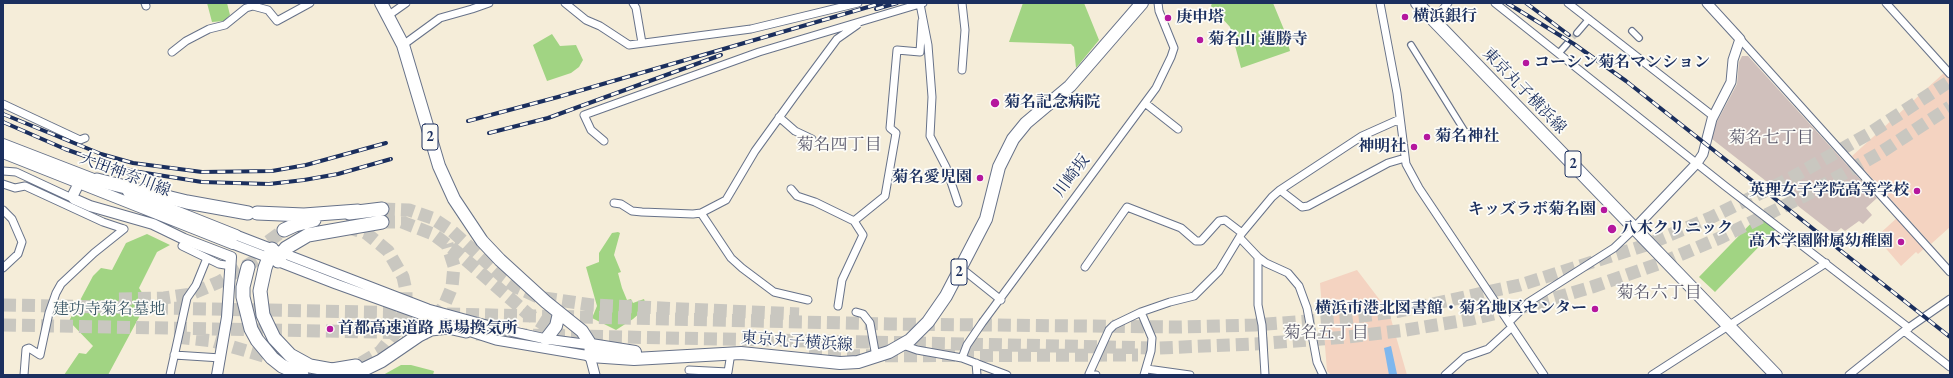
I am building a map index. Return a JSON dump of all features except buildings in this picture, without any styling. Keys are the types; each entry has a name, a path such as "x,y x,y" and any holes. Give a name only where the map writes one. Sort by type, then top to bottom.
{"highway":[{"path":"97,180 187,202 253,213 304,215 358,211 382,215 308,234 293,242 275,255 262,279 261,302 268,327 274,338 290,355 310,366 332,370 354,370 381,361 418,335 431,329 448,327 466,331"},
{"path":"284,230 308,221 358,211"},
{"path":"248,267 243,287 243,297 251,329 257,340 272,358 282,366 302,375"}],"main road":[{"name":"2","path":"382,3 403,45 439,166 454,199 482,241 524,284 582,331 590,351"},
{"name":"東京丸子横浜線","path":"590,351 634,359 731,353 840,363 858,362 876,358 903,345 919,333 932,317 961,268 986,219 999,168 1013,139 1026,123 1070,86 1142,3"},
{"name":"東京丸子横浜線","path":"1417,3 1776,375"},
{"name":"大田神奈川線","path":"3,144 97,180 235,239"},
{"name":"大田神奈川線","path":"3,153 78,183 235,239"},
{"name":"大田神奈川線","path":"74,199 73,195 78,183"},
{"path":"74,199 90,206 153,224 184,239 231,257 227,317 218,375"},
{"path":"546,339 556,326 559,313"}],"street":[{"path":"172,52 186,41 209,28 225,25 246,8 253,6 268,10 277,21 310,3"},
{"path":"389,15 406,3"},
{"path":"403,45 440,18 472,10 489,3"},
{"path":"565,3 586,20 600,26 629,45 751,28 858,3"},
{"path":"633,3 636,8 642,43"},
{"path":"604,141 591,130 584,115 759,52 921,3 922,21 920,52 897,50 890,128 896,133 885,196 854,221"},
{"path":"962,3 965,30 962,70"},
{"name":"川崎坂","path":"962,358 967,345 1156,88 1174,48 1159,11 1158,3"},
{"path":"1380,3 1392,63 1405,158 1418,188 1544,375"},
{"path":"1434,20 1448,3"},
{"path":"1496,3 1697,163 1826,263 1907,329 1950,367"},
{"path":"1568,3 1713,116"},
{"path":"1707,3 1950,272"},
{"path":"1886,3 1950,74"},
{"path":"1577,33 1589,19"},
{"path":"614,203 642,212 701,213 726,200 755,151 837,39 862,21"},
{"path":"922,21 928,46 932,97 930,136 946,167 958,202"},
{"path":"1632,31 1639,38"},
{"path":"1445,375 1465,357 1488,349 1529,302 1614,248 1697,163 1703,154 1713,116 1731,82 1733,60 1740,39"},
{"path":"1559,53 1567,44"},
{"path":"1411,45 1467,135"},
{"path":"1145,103 1178,129"},
{"path":"3,104 80,140 84,138"},
{"path":"779,118 795,131 812,139"},
{"path":"1096,375 1089,374 1109,330 1114,325 1141,312 1194,296 1219,271 1241,235 1272,197 1280,190 1362,136 1400,118"},
{"path":"1280,190 1302,207 1308,206 1388,164 1405,158"},
{"path":"3,171 16,172 74,199"},
{"path":"3,184 15,188 25,186 103,222 124,229 94,253 61,284 49,313 40,355 29,348 26,349 24,375"},
{"path":"791,189 798,196 815,202 854,221 863,235 842,280 838,306"},
{"path":"1085,267 1127,207 1181,228 1196,241 1201,241 1218,220 1226,220 1241,235 1258,257 1266,263 1288,273 1299,286 1307,308 1317,362 1322,375"},
{"path":"3,210 12,219 22,242 18,254 3,268"},
{"path":"701,213 731,258 742,268 774,292 808,300"},
{"path":"235,239 399,308 466,331 502,341 590,351"},
{"path":"182,246 219,264 231,266"},
{"path":"275,255 428,309 590,351"},
{"path":"1258,257 1258,305 1262,324 1265,375"},
{"path":"170,375 187,298 196,285 207,258"},
{"path":"1652,375 1826,263"},
{"path":"961,268 1000,300"},
{"path":"1849,375 1907,329 1950,299"},
{"path":"856,312 863,314 870,323 876,358"},
{"path":"1141,312 1152,338 1151,351 1146,372 1190,375"},
{"path":"903,345 918,350 962,358 1007,375"},
{"path":"590,351 595,375"},
{"path":"689,370 728,372 731,353"},
{"path":"174,355 221,358"},
{"path":"976,363 977,375"}],"shaded area":[{"path":"1742,56 1748,56 1877,198 1866,208 1872,215 1863,224 1859,221 1845,231 1841,228 1834,234 1712,139 1711,133 1737,84 1739,62"},
{"name":"英理女子学院高等学校","path":"1945,72 1950,78 1950,227 1931,244 1852,156"},
{"name":"高木学園附属幼稚園","path":"1898,217 1926,247 1918,254 1916,252 1901,266 1876,237"},
{"path":"1357,270 1389,312 1407,375 1331,375 1327,371 1320,283"}],"green space":[{"path":"207,3 227,3 230,15 224,21 212,22"},
{"path":"1023,3 1084,3 1099,40 1076,68 1074,47 1071,44 1009,42"},
{"path":"1212,3 1273,3 1285,32 1290,51 1241,68 1230,27 1211,6"},
{"path":"552,34 560,46 576,45 583,60 579,67 571,73 547,81 533,45"},
{"path":"1759,215 1777,228 1715,292 1699,277"},
{"path":"612,233 620,233 614,255 621,272 618,273 622,288 627,300 631,299 633,303 644,299 647,308 641,310 641,312 633,319 616,330 592,318 597,306 586,267 599,262 599,253"},
{"name":"建功寺菊名墓地","path":"147,234 170,245 157,252 139,288 143,294 138,300 145,306 108,375 64,375 79,353 86,354 93,346 69,321 93,276 101,268 112,270 126,243"},
{"path":"401,365 411,365 434,371 433,375 383,375"}],"water":[{"path":"1391,346 1397,374 1389,375 1384,348"}],"tunnel":[{"path":"1567,44 1577,33"},
{"path":"447,314 890,324 1179,327 1255,325 1347,318 1400,311 1520,285 1646,245 1710,218 1791,178 1870,133 1950,81"},
{"path":"476,334 1158,348 1255,344 1348,337 1406,330 1472,319 1531,305 1592,287 1661,263 1722,237 1802,197 1880,153 1950,107"},
{"path":"382,209 409,210 432,218 452,231 516,287 538,297 592,305 799,314"},
{"path":"382,222 402,222 433,234 458,253 528,314 561,335"},
{"path":"346,227 366,233 388,251 403,277 406,291 406,304 397,331 380,352 356,366"},
{"path":"255,255 265,244 284,230"},
{"path":"435,318 444,306 452,287 454,266 447,244"},
{"path":"119,299 164,298 191,294 219,282 273,250"},
{"path":"3,305 419,313"},
{"path":"3,325 428,333"},
{"path":"177,337 213,341 277,360"},
{"path":"809,356 1138,355"}],"railway":[{"path":"468,121 558,97 882,3"},
{"path":"876,9 897,3"},
{"path":"1507,3 1574,44 1626,81 1950,337"},
{"path":"1526,3 1569,35"},
{"path":"489,133 548,118 721,55"},
{"path":"3,114 101,154 133,163 202,172 272,171 306,165 386,143"},
{"path":"3,122 65,149 99,161 133,171 202,182 269,184 304,180 338,174 391,159"}],"place":[{"name":"横浜銀行","path":"1405,17"},
{"name":"庚申塔","path":"1168,18"},
{"name":"菊名山 蓮勝寺","path":"1200,40"},
{"name":"コーシン菊名マンション","path":"1526,63"},
{"name":"菊名記念病院","path":"995,103"},
{"name":"菊名神社","path":"1427,137"},
{"name":"神明社","path":"1414,147"},
{"name":"菊名愛児園","path":"980,178"},
{"name":"英理女子学院高等学校","path":"1917,191"},
{"name":"キッズラボ菊名園","path":"1604,210"},
{"name":"八木クリニック","path":"1612,229"},
{"name":"高木学園附属幼稚園","path":"1901,242"},
{"name":"横浜市港北図書館・菊名地区センター","path":"1595,309"},
{"name":"首都高速道路 馬場換気所","path":"330,329"}],"district":[{"name":"菊名七丁目","path":"1771,138"},
{"name":"菊名四丁目","path":"839,145"},
{"name":"菊名六丁目","path":"1659,293"},
{"name":"菊名五丁目","path":"1326,333"}]}
